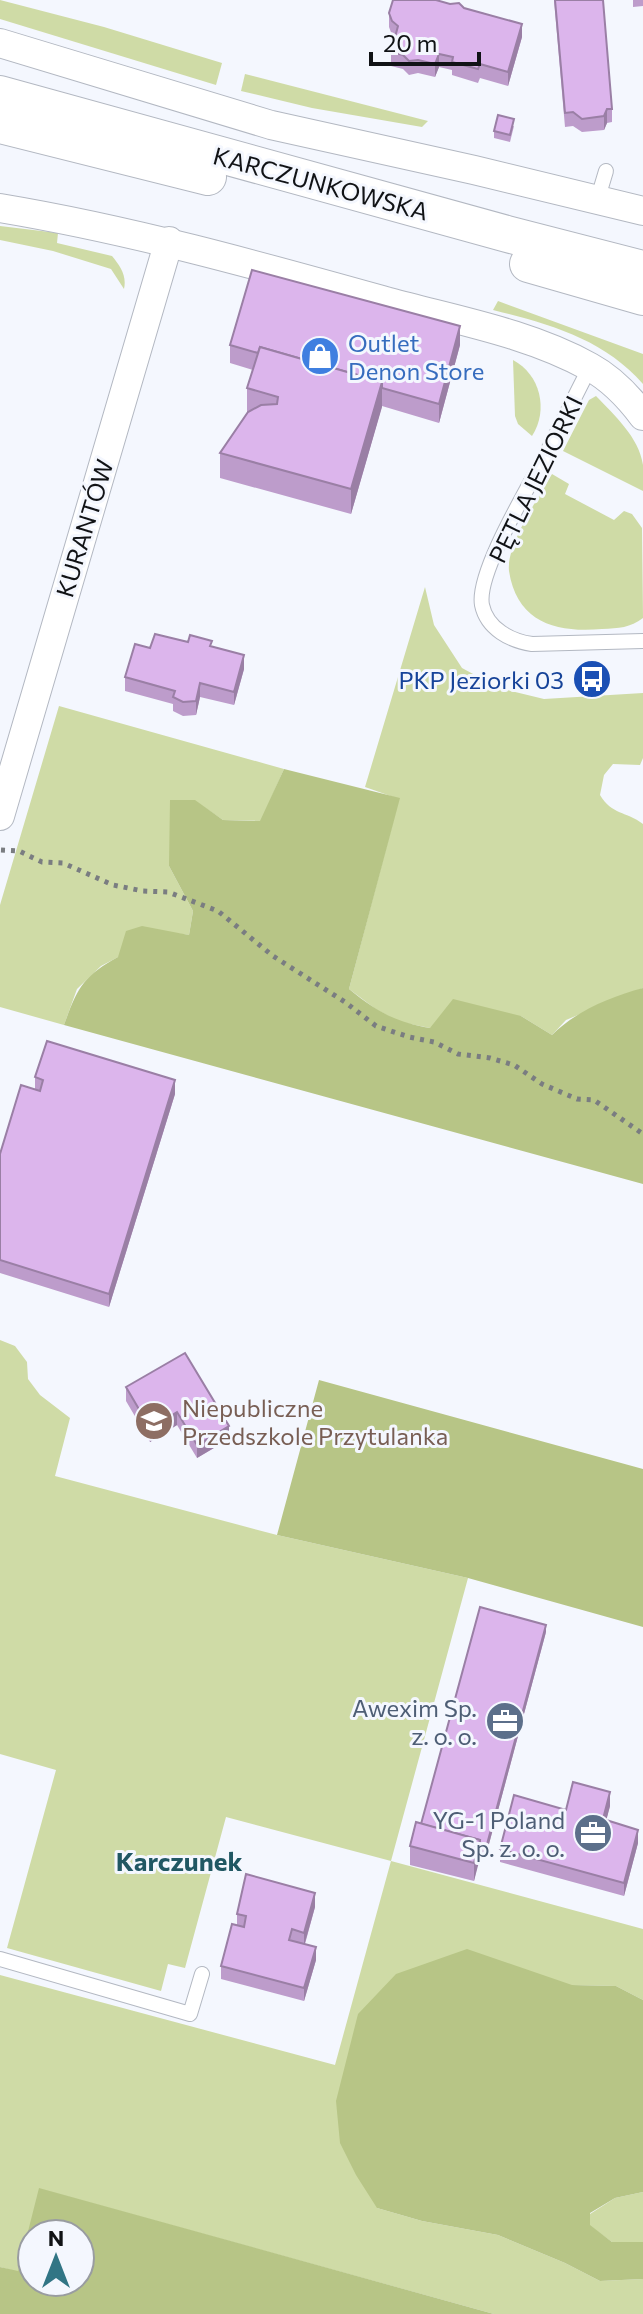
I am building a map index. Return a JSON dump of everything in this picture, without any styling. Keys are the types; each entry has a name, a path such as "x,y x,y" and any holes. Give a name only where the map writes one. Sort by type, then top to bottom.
{"street":[{"name":"KARCZUNKOWSKA","path":"0,43 271,125 643,211"},
{"name":"KARCZUNKOWSKA","path":"0,94 643,269"},
{"name":"KARCZUNKOWSKA","path":"0,125 213,178 643,297"},
{"path":"0,208 169,241 529,341 590,367 613,382 643,416"},
{"name":"KURANTÓW","path":"0,816 169,241"}],"lane":[{"path":"597,201 606,171"},
{"name":"PĘTLA JEZIORKI","path":"590,367 513,514 484,584 482,604 498,630 517,642 643,641"},
{"path":"0,1959 190,2014 202,1974"}],"path":[{"path":"0,850 19,851 42,862 63,863 113,885 168,892 218,911 273,956 345,1002 376,1026 434,1042 458,1054 514,1065 542,1084 577,1099 594,1100 643,1134"}],"green space":[{"path":"0,0 104,27 222,63 216,85 0,19"},
{"path":"245,74 428,121 422,127 312,108 241,91"},
{"path":"0,226 58,233 57,243 112,256 124,275 124,289 111,269 53,251 0,240"},
{"path":"498,301 643,354 643,384 611,355 574,335 493,310"},
{"path":"513,360 530,374 539,394 540,415 532,436 518,424 515,416"},
{"path":"596,396 625,427 641,455 643,491 563,451 589,400"},
{"path":"552,474 569,484 565,494 614,520 624,511 632,514 642,528 643,618 629,626 585,630 555,626 530,613 513,589 509,560 513,548 524,521"},
{"path":"425,587 434,625 462,668 499,688 544,699 643,693 643,758 640,765 613,764 604,775 600,795 614,810 643,824 643,988 566,1020 552,1035 521,1016 430,1028 400,1022 377,1010 349,989 399,799 365,787"},
{"path":"59,706 284,769 261,821 223,820 195,801 169,866 193,911 189,935 166,932 101,966 77,989 64,1025 0,1007 0,905"},
{"path":"284,769 400,798 349,989 377,1009 396,1019 430,1028 453,999 521,1016 552,1035 594,1006 643,988 643,1184 64,1025 73,1002 89,977 118,957 126,931 142,926 189,935 193,911 169,866 170,800 195,800 223,820 260,821"},
{"path":"0,1340 15,1346 27,1362 28,1379 40,1395 70,1418 55,1476 277,1535 468,1578 391,1861 226,1817 185,1968 168,1964 161,1991 7,1948 56,1770 0,1754"},
{"path":"319,1380 643,1469 643,1627 468,1578 277,1535"},
{"path":"391,1861 643,1929 643,2000 616,1986 572,1985 377,2208 422,2221 498,2235 600,2281 643,2279 643,2314 494,2314 40,2189 32,2218 16,2218 16,2271 0,2267 0,1975 335,2065"},
{"path":"467,1949 572,1985 616,1986 643,2000 643,2192 615,2198 590,2213 590,2225 612,2242 643,2242 643,2279 600,2281 498,2235 422,2221 377,2208 356,2175 340,2143 336,2101 358,2014 396,1974"},
{"path":"39,2188 494,2314 0,2314 0,2267 16,2271 16,2298 96,2298 96,2218 31,2218"},
{"path":"643,2192 643,2242 612,2242 590,2226 590,2214 615,2198"}],"building":[{"path":"393,0 459,3 464,8 522,24 508,72 480,64 478,69 452,62 453,57 439,54 435,64 409,61 403,55 391,52 398,26 389,13"},
{"path":"555,0 603,0 612,109 607,109 604,116 582,119 573,112 565,113"},
{"path":"498,115 514,119 510,135 494,131"},
{"path":"252,270 460,326 439,404 382,388 382,382 260,347 258,353 230,345"},
{"path":"260,347 382,382 351,489 220,453 248,412 261,405 277,404 278,397 247,388"},
{"path":"155,634 188,642 190,635 212,641 210,646 244,655 234,692 200,683 196,701 183,702 173,697 175,691 125,677 135,644 150,648"},
{"path":"47,1041 175,1080 109,1294 0,1260 0,1154 21,1085 40,1091 43,1080 35,1077"},
{"path":"185,1353 229,1426 197,1445 177,1412 150,1428 126,1387"},
{"path":"480,1607 546,1625 486,1848 480,1846 480,1840 421,1824"},
{"path":"573,1782 610,1792 603,1819 638,1830 624,1883 500,1849 514,1795 566,1810"},
{"path":"416,1822 480,1840 474,1863 410,1846"},
{"path":"246,1874 315,1893 304,1933 292,1929 289,1940 316,1947 304,1988 221,1966 232,1924 244,1927 246,1916 237,1914"}],"place":[{"name":"Outlet Denon Store","path":"320,356"},
{"name":"PKP Jeziorki 03","path":"592,679"},
{"name":"Niepubliczne Przedszkole Przytulanka","path":"154,1421"},
{"name":"Awexim Sp. z. o. o.","path":"505,1721"},
{"name":"YG-1 Poland Sp. z. o. o.","path":"593,1833"}],"district":[{"name":"Karczunek","path":"179,1860"}]}
